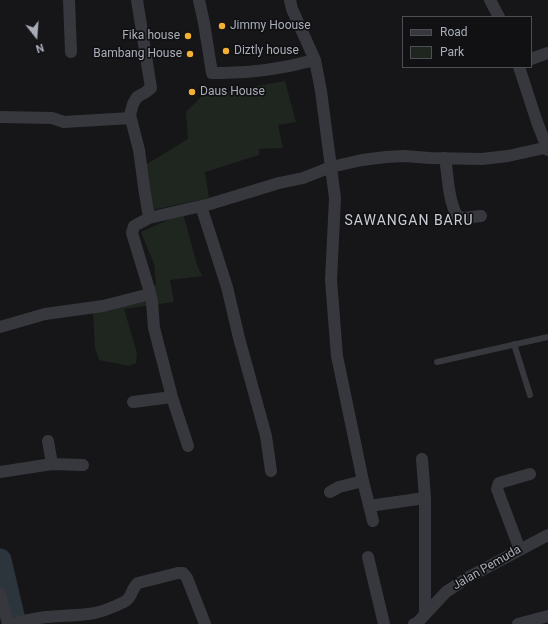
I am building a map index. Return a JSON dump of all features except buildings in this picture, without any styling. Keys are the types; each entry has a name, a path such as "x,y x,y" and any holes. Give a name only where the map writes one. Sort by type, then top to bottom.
{"street":[{"path":"69,0 71,52"},
{"path":"137,0 151,88 137,97 132,104 130,115 139,150 149,218"},
{"path":"199,0 212,73 232,74 267,70 315,60"},
{"path":"290,0 292,9 315,60 321,91 335,198 331,280 337,356 363,481 373,521"},
{"path":"490,0 498,16"},
{"path":"532,59 548,53"},
{"path":"188,446 172,396 154,328 150,294 132,233 134,226 149,218 201,206 279,183 303,178 331,167 362,160 386,156 482,159 508,156 548,148 537,122 519,68"},
{"path":"0,116 52,118 64,122 132,118"},
{"path":"446,158 453,210 457,216 463,218 480,216"},
{"path":"201,206 227,287 239,338 266,436 271,471"},
{"path":"0,327 45,314 103,306 150,294"},
{"path":"133,402 172,396"},
{"path":"48,441 52,464"},
{"path":"422,459 425,498 425,614"},
{"path":"0,472 52,464 83,465"},
{"path":"520,550 497,489 499,483 530,474"},
{"path":"330,492 339,487 363,481"},
{"path":"369,506 425,498"},
{"name":"Jalan Pemuda","path":"414,624 417,623 446,592 467,578 548,535"},
{"path":"368,557 384,624"},
{"path":"20,622 62,615 90,614 129,599 134,587 138,583 183,573 187,578 205,624"},
{"path":"0,594 8,624"},
{"path":"518,624 548,616"}],"lane":[{"path":"437,362 548,337"},
{"path":"514,344 530,395"}],"green space":[{"path":"285,81 296,122 278,125 283,148 259,149 259,155 205,172 209,198 152,210 142,167 188,139 186,112 202,96"},
{"path":"183,213 197,265 202,276 170,280 174,302 124,309 137,353 136,363 129,366 99,360 95,348 93,312 139,295 156,285 154,264 141,232"}],"waterway":[{"path":"0,560 15,624"}],"place":[{"name":"Jimmy Hoouse","path":"222,26"},
{"name":"Fika house","path":"188,36"},
{"name":"Diztly house","path":"226,51"},
{"name":"Bambang House","path":"190,54"},
{"name":"Daus House","path":"192,92"}],"district":[{"name":"SAWANGAN BARU","path":"409,221"}]}
